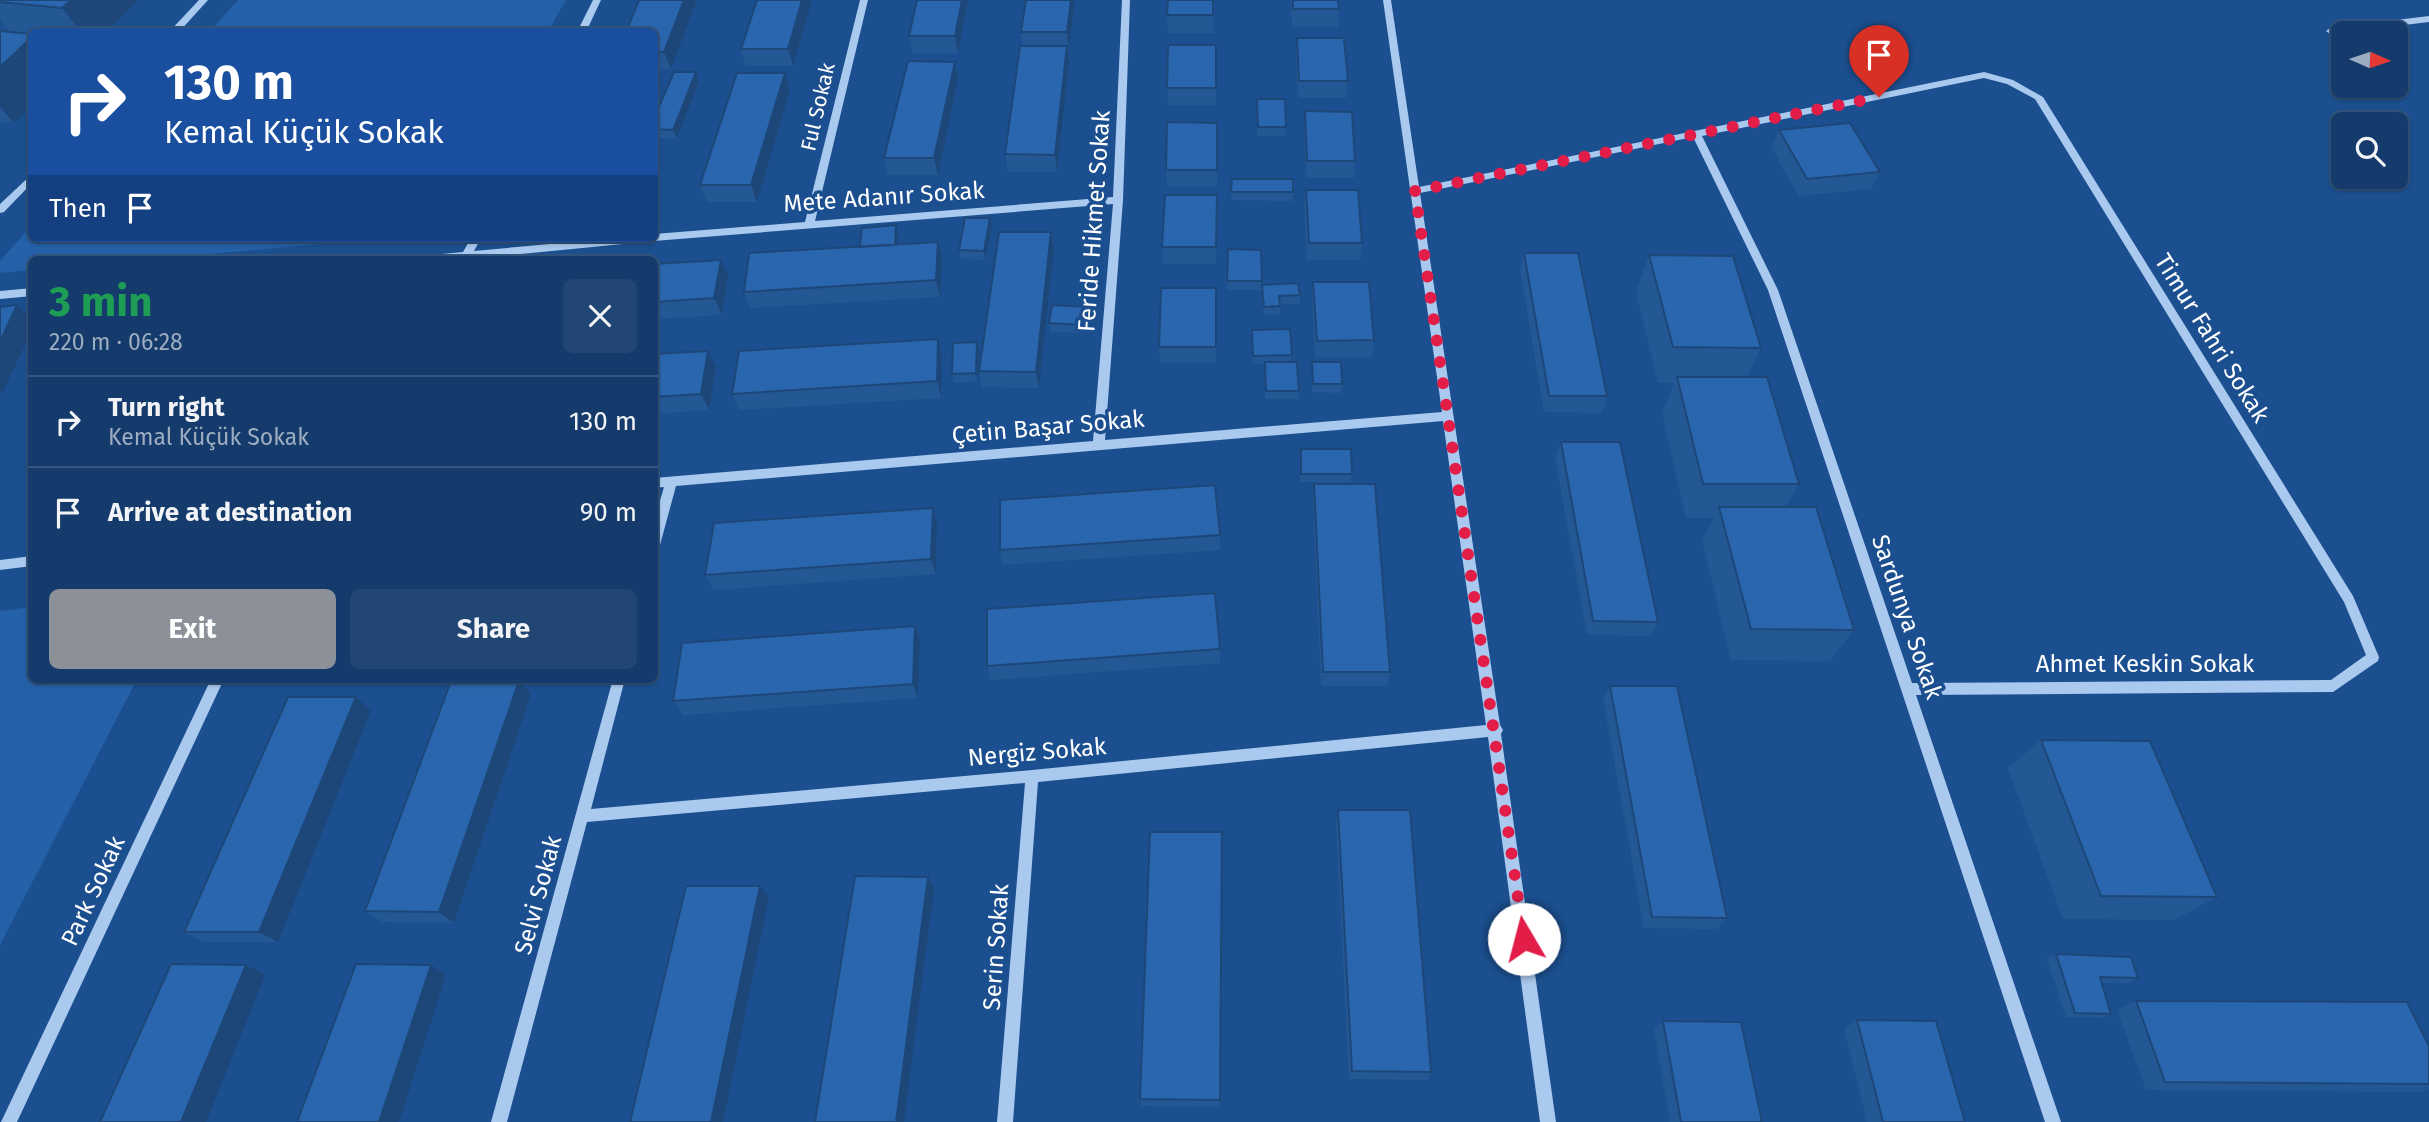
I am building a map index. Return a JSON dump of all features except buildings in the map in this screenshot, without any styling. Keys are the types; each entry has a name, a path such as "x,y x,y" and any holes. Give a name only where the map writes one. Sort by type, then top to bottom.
{"street":[{"path":"177,28 204,0"},
{"path":"583,28 597,0"},
{"name":"Ful Sokak","path":"810,223 864,0"},
{"name":"Feride Hikmet Sokak","path":"1099,444 1118,200 1126,0"},
{"path":"1387,0 1446,416 1496,730 1548,1122"},
{"path":"2330,31 2429,19"},
{"path":"1415,191 1983,75"},
{"name":"Timur Fahri Sokak","path":"1983,75 2010,82 2038,97 2349,600 2373,657"},
{"name":"Sardunya Sokak","path":"1697,135 1773,290 2053,1122"},
{"path":"0,210 28,181"},
{"name":"Mete Adanır Sokak","path":"658,238 810,223 1118,200"},
{"path":"466,256 474,242"},
{"name":"Mete Adanır Sokak","path":"466,256 612,242"},
{"path":"0,295 28,292"},
{"name":"Çetin Başar Sokak","path":"658,483 1446,416"},
{"path":"658,530 671,481"},
{"path":"0,565 28,562"},
{"name":"Ahmet Keskin Sokak","path":"1907,689 2333,686 2373,657"},
{"name":"Park Sokak","path":"9,1122 216,683"},
{"name":"Selvi Sokak","path":"499,1122 618,683"},
{"name":"Nergiz Sokak","path":"583,816 1032,776 1496,730"},
{"name":"Serin Sokak","path":"1005,1122 1032,776"}],"shaded area":[{"path":"238,0 566,0 550,28 213,28"},
{"path":"28,229 28,242 342,242 188,256 28,256 28,270 0,273 0,261"},
{"path":"28,607 28,683 135,683 0,945 0,611"}],"route":[{"path":"1524,939 1496,730 1446,416 1415,191 1879,97"}]}
